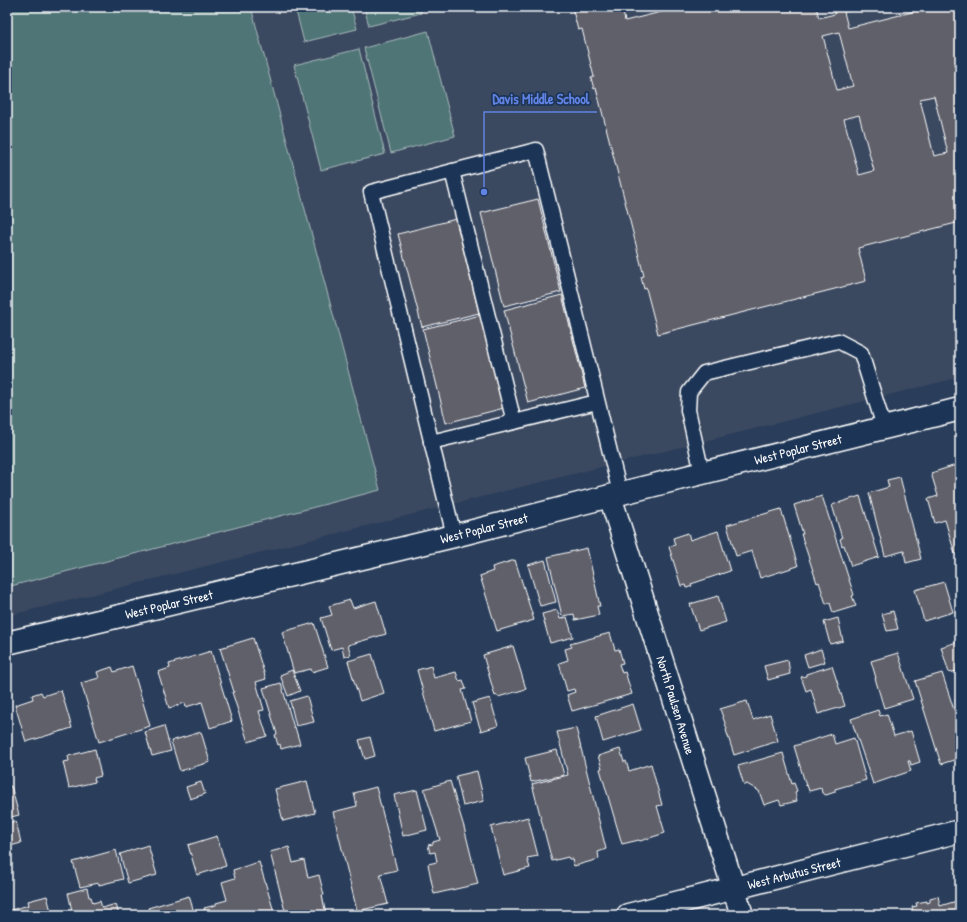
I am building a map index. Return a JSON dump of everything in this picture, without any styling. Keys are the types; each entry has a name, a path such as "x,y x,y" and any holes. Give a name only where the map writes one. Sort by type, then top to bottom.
{"street":[{"name":"West Poplar Street","path":"7,643 454,536 960,409"},
{"name":"North Paulsen Avenue","path":"615,495 742,915"},
{"name":"West Arbutus Street","path":"628,915 960,831"}],"lane":[{"path":"454,536 371,192 452,171 536,150 597,402 615,495"},
{"path":"452,171 514,422"},
{"path":"702,473 688,410 689,392 704,373 838,341 861,353 884,428"},
{"path":"431,442 597,402"}],"shaded area":[{"path":"7,7 960,7 960,377 7,616"}],"green space":[{"path":"7,7 251,7 380,490 7,587"},
{"path":"295,7 351,7 357,29 304,42"},
{"path":"364,7 420,7 421,13 369,26"},
{"path":"428,31 455,136 391,153 364,48"},
{"path":"359,49 385,154 321,170 294,65"}],"building":[{"path":"572,7 627,7 622,8 625,21 665,11 664,7 667,7 668,11 682,7 816,7 819,18 835,14 834,7 866,7 844,12 848,28 932,7 960,7 960,222 858,248 866,281 658,334 646,288 644,289 641,277 644,276 596,88 594,89 591,78 594,77 582,29 578,30","holes":["839,32 853,86 837,90 823,36","934,96 948,153 934,156 920,99","859,115 874,171 859,175 844,119"]},
{"path":"538,199 561,292 504,306 481,213"},
{"path":"456,219 479,313 422,327 398,234"},
{"path":"562,295 585,388 528,403 504,310"},
{"path":"481,315 504,408 446,423 423,329"},
{"path":"959,464 960,564 957,554 955,554 945,520 935,523 928,499 938,496 931,473"},
{"path":"900,477 921,559 906,563 904,551 885,556 869,493 889,487 887,480"},
{"path":"822,496 854,595 852,596 856,606 833,613 830,603 826,604 819,582 817,583 801,534 803,534 794,505"},
{"path":"860,496 879,557 851,566 844,545 842,546 840,539 842,538 832,505"},
{"path":"781,509 798,566 760,578 752,551 736,556 727,525"},
{"path":"718,531 730,571 691,584 692,586 687,588 686,585 681,586 669,547 675,545 673,538 688,533 690,540"},
{"path":"587,548 600,606 597,606 599,615 575,620 574,614 562,616 548,557"},
{"path":"515,560 534,620 497,631 480,576 493,571 492,567"},
{"path":"545,560 556,602 540,606 528,565"},
{"path":"944,582 953,612 924,621 915,590"},
{"path":"718,596 726,622 699,630 690,604"},
{"path":"350,600 353,608 376,601 386,634 348,645 351,655 344,657 342,647 331,650 321,618 332,615 329,606"},
{"path":"557,610 560,619 567,617 573,637 550,643 542,614"},
{"path":"893,611 898,629 887,631 882,614"},
{"path":"838,618 843,641 830,644 824,622"},
{"path":"314,623 328,667 312,672 311,669 294,673 282,632"},
{"path":"610,633 615,650 619,649 623,663 619,664 622,673 625,672 632,694 572,711 567,695 575,692 574,689 567,691 559,663 568,660 565,649 572,647 570,644"},
{"path":"253,638 266,679 256,682 264,710 259,711 267,736 248,742 220,648"},
{"path":"960,641 960,670 949,673 941,647"},
{"path":"513,646 526,689 498,697 497,695 495,696 483,655"},
{"path":"821,649 825,662 808,667 804,655"},
{"path":"211,651 232,721 210,728 202,702 186,707 185,703 169,708 158,672 170,668 169,664"},
{"path":"898,653 913,699 884,708 871,661"},
{"path":"372,654 384,693 360,701 348,661"},
{"path":"788,660 790,674 768,680 764,666"},
{"path":"132,666 150,726 99,742 81,683 99,678 97,672 112,667 114,672"},
{"path":"431,666 434,678 456,672 459,681 463,680 466,689 462,690 471,721 434,731 417,670"},
{"path":"832,666 845,706 818,714 811,689 806,691 801,677"},
{"path":"292,670 300,691 288,696 280,675"},
{"path":"942,673 954,710 958,709 955,700 960,699 960,758 941,764 915,681"},
{"path":"281,683 300,744 281,749 275,735 277,734 263,688"},
{"path":"61,690 72,728 26,742 15,705 33,699 32,695 41,692 43,696"},
{"path":"307,696 314,722 296,726 290,701"},
{"path":"490,698 498,726 481,731 472,703"},
{"path":"747,701 753,720 770,714 778,741 734,755 720,709"},
{"path":"633,704 641,730 603,742 596,716"},
{"path":"878,710 880,716 887,714 894,736 911,731 920,762 911,765 910,761 908,761 911,771 873,784 851,719"},
{"path":"164,726 171,751 152,756 145,732"},
{"path":"576,728 606,849 598,852 599,859 574,866 572,859 569,859 568,857 552,861 532,784 568,775 557,732"},
{"path":"201,732 210,762 180,771 171,741"},
{"path":"832,734 835,744 854,738 866,780 835,789 835,792 826,795 822,793 821,788 809,791 807,785 806,786 794,746"},
{"path":"370,737 375,756 365,759 359,740"},
{"path":"95,749 101,776 94,778 95,782 69,788 63,762 69,761 68,756"},
{"path":"620,749 624,762 626,761 629,771 651,764 662,805 657,806 665,833 640,841 622,844 600,769 602,768 598,756"},
{"path":"557,750 564,775 531,782 525,758"},
{"path":"783,753 792,784 794,783 797,791 795,792 797,801 781,805 779,800 764,805 759,791 747,784 744,785 738,766"},
{"path":"477,771 484,801 463,806 456,776"},
{"path":"307,781 315,813 283,821 275,789"},
{"path":"450,781 464,827 478,884 434,894 428,864 437,862 435,852 430,853 428,845 440,840 424,789"},
{"path":"201,782 205,794 190,799 186,787"},
{"path":"11,786 19,815 7,818 7,787"},
{"path":"376,787 397,870 380,874 388,904 357,911 333,812 357,806 354,793"},
{"path":"417,790 427,830 403,836 394,795"},
{"path":"528,817 538,856 527,858 530,868 503,875 491,827"},
{"path":"16,821 21,843 7,847 7,823"},
{"path":"217,836 226,866 197,875 188,845"},
{"path":"148,845 157,875 128,883 120,854"},
{"path":"289,847 293,863 304,860 308,878 319,875 324,895 322,895 326,915 286,915 270,852"},
{"path":"116,850 123,879 99,885 99,883 80,887 73,862"},
{"path":"259,862 275,915 206,915 204,908 227,900 222,882 235,878 233,870"},
{"path":"87,888 89,897 91,897 93,903 100,901 102,908 116,904 119,915 73,915 68,893"},
{"path":"47,896 52,915 7,915 7,911 29,905 28,901"},
{"path":"189,896 194,912 196,912 197,915 150,915 148,908"},
{"path":"938,896 940,906 960,900 960,915 914,915 912,907 917,906 916,903 927,901 927,903 930,902 930,898"}],"place":[{"name":"Davis Middle School","path":"484,192"}]}
